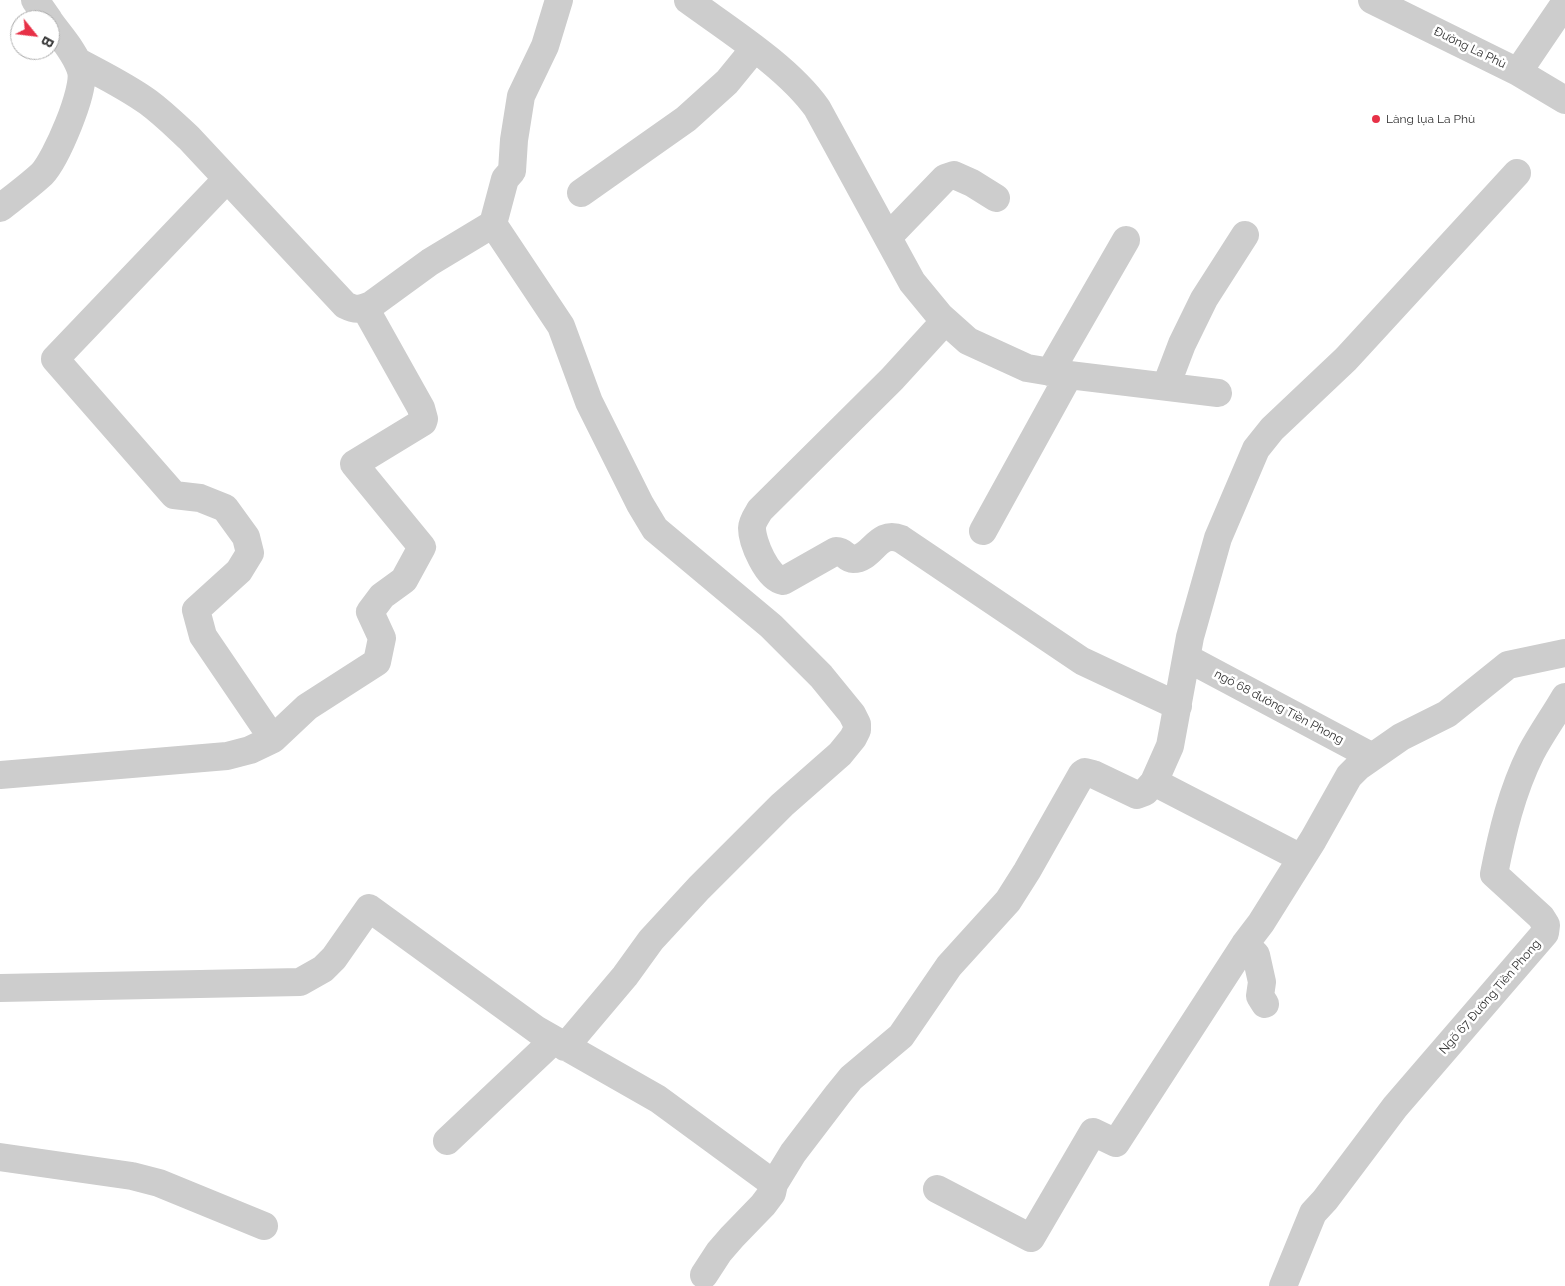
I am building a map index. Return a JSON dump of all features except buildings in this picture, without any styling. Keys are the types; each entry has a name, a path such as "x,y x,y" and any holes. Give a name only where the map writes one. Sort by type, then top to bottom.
{"street":[{"path":"77,61 118,82 148,102 189,138 344,305 354,310 361,310 430,262 493,224 506,179 512,171 514,140 521,96 545,46 559,0"},
{"path":"688,0 754,49 808,96 817,108 912,282 944,321 968,342 1027,368 1059,374 1218,393"},
{"name":"Đường La Phù","path":"1372,0 1518,72 1565,100"},
{"path":"1518,72 1565,3"},
{"path":"0,208 43,172 60,144 76,105 82,80 81,71 77,61 60,37"},
{"path":"581,193 686,119 727,82 754,49"},
{"path":"704,1275 719,1252 772,1193 774,1184 793,1153 847,1083 901,1036 949,966 1008,901 1082,774 1088,772 1137,795 1145,792 1154,782 1170,746 1190,637 1218,538 1248,467 1263,438 1346,359 1517,173"},
{"path":"888,238 945,178 954,175 972,183 996,198"},
{"path":"227,179 55,359 174,495 200,498 225,508 246,537 250,553 239,571 196,610 202,636 273,739"},
{"path":"447,1141 560,1044 624,976 651,940 699,888 775,812 840,754 857,730 857,724 852,714 821,676 771,626 655,528 640,504 589,402 561,326 493,224"},
{"path":"1166,386 1182,344 1204,299 1245,235"},
{"path":"983,531 1126,240"},
{"path":"0,775 227,756 250,750 273,739 307,708 377,662 382,638 370,612 382,596 404,580 422,547 354,464 423,422 424,419 421,408 365,308"},
{"path":"944,321 892,380 760,510 752,527 756,547 771,574 774,578 782,581 836,551 843,552 853,559 862,556 888,536 895,536 1082,661 1178,706"},
{"path":"938,1189 1031,1238 1093,1132 1116,1143 1245,944 1261,923 1302,858 1348,776 1372,756 1401,737 1447,714 1508,665 1565,653"},
{"name":"ngõ 68 đường Tiền Phong","path":"1187,658 1372,756"},
{"name":"Ngõ 67 Đường Tiền Phong","path":"1283,1286 1313,1213 1325,1200 1395,1107 1546,933 1546,925 1541,917 1494,874 1504,826 1516,789 1531,753 1565,697"},
{"path":"1154,782 1302,858"},
{"path":"0,988 300,982 323,969 334,958 369,908 500,1004 560,1044 658,1099 774,1184"},
{"path":"1245,944 1256,955 1262,982 1260,996 1265,1004"},
{"path":"0,1158 132,1176 159,1184 264,1226"}],"place":[{"name":"Làng lụa La Phù","path":"1376,119"}]}
